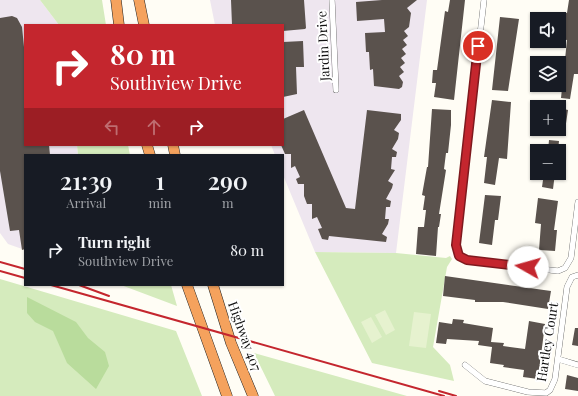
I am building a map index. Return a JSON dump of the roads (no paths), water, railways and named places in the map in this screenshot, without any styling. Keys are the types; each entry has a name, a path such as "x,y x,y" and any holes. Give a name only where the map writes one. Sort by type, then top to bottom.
{"highway":[{"path":"116,0 119,24"},
{"path":"139,0 143,22"},
{"path":"143,22 144,0"},
{"path":"187,286 227,396"},
{"name":"Highway 407","path":"214,286 231,343 253,396"}],"street":[{"name":"Jardin Drive","path":"332,0 336,90"},
{"path":"484,0 456,245 459,256 467,260 558,271 565,268 571,258 578,202"},
{"name":"Hartley Court","path":"464,365 486,381 538,394 546,394 550,390 558,359 567,287 575,276"},
{"path":"558,359 578,365"}],"railway":[{"path":"0,262 24,269"},
{"path":"0,271 24,278"},
{"path":"55,286 444,396"},
{"path":"82,286 109,296"},
{"path":"439,391 456,396"}]}
